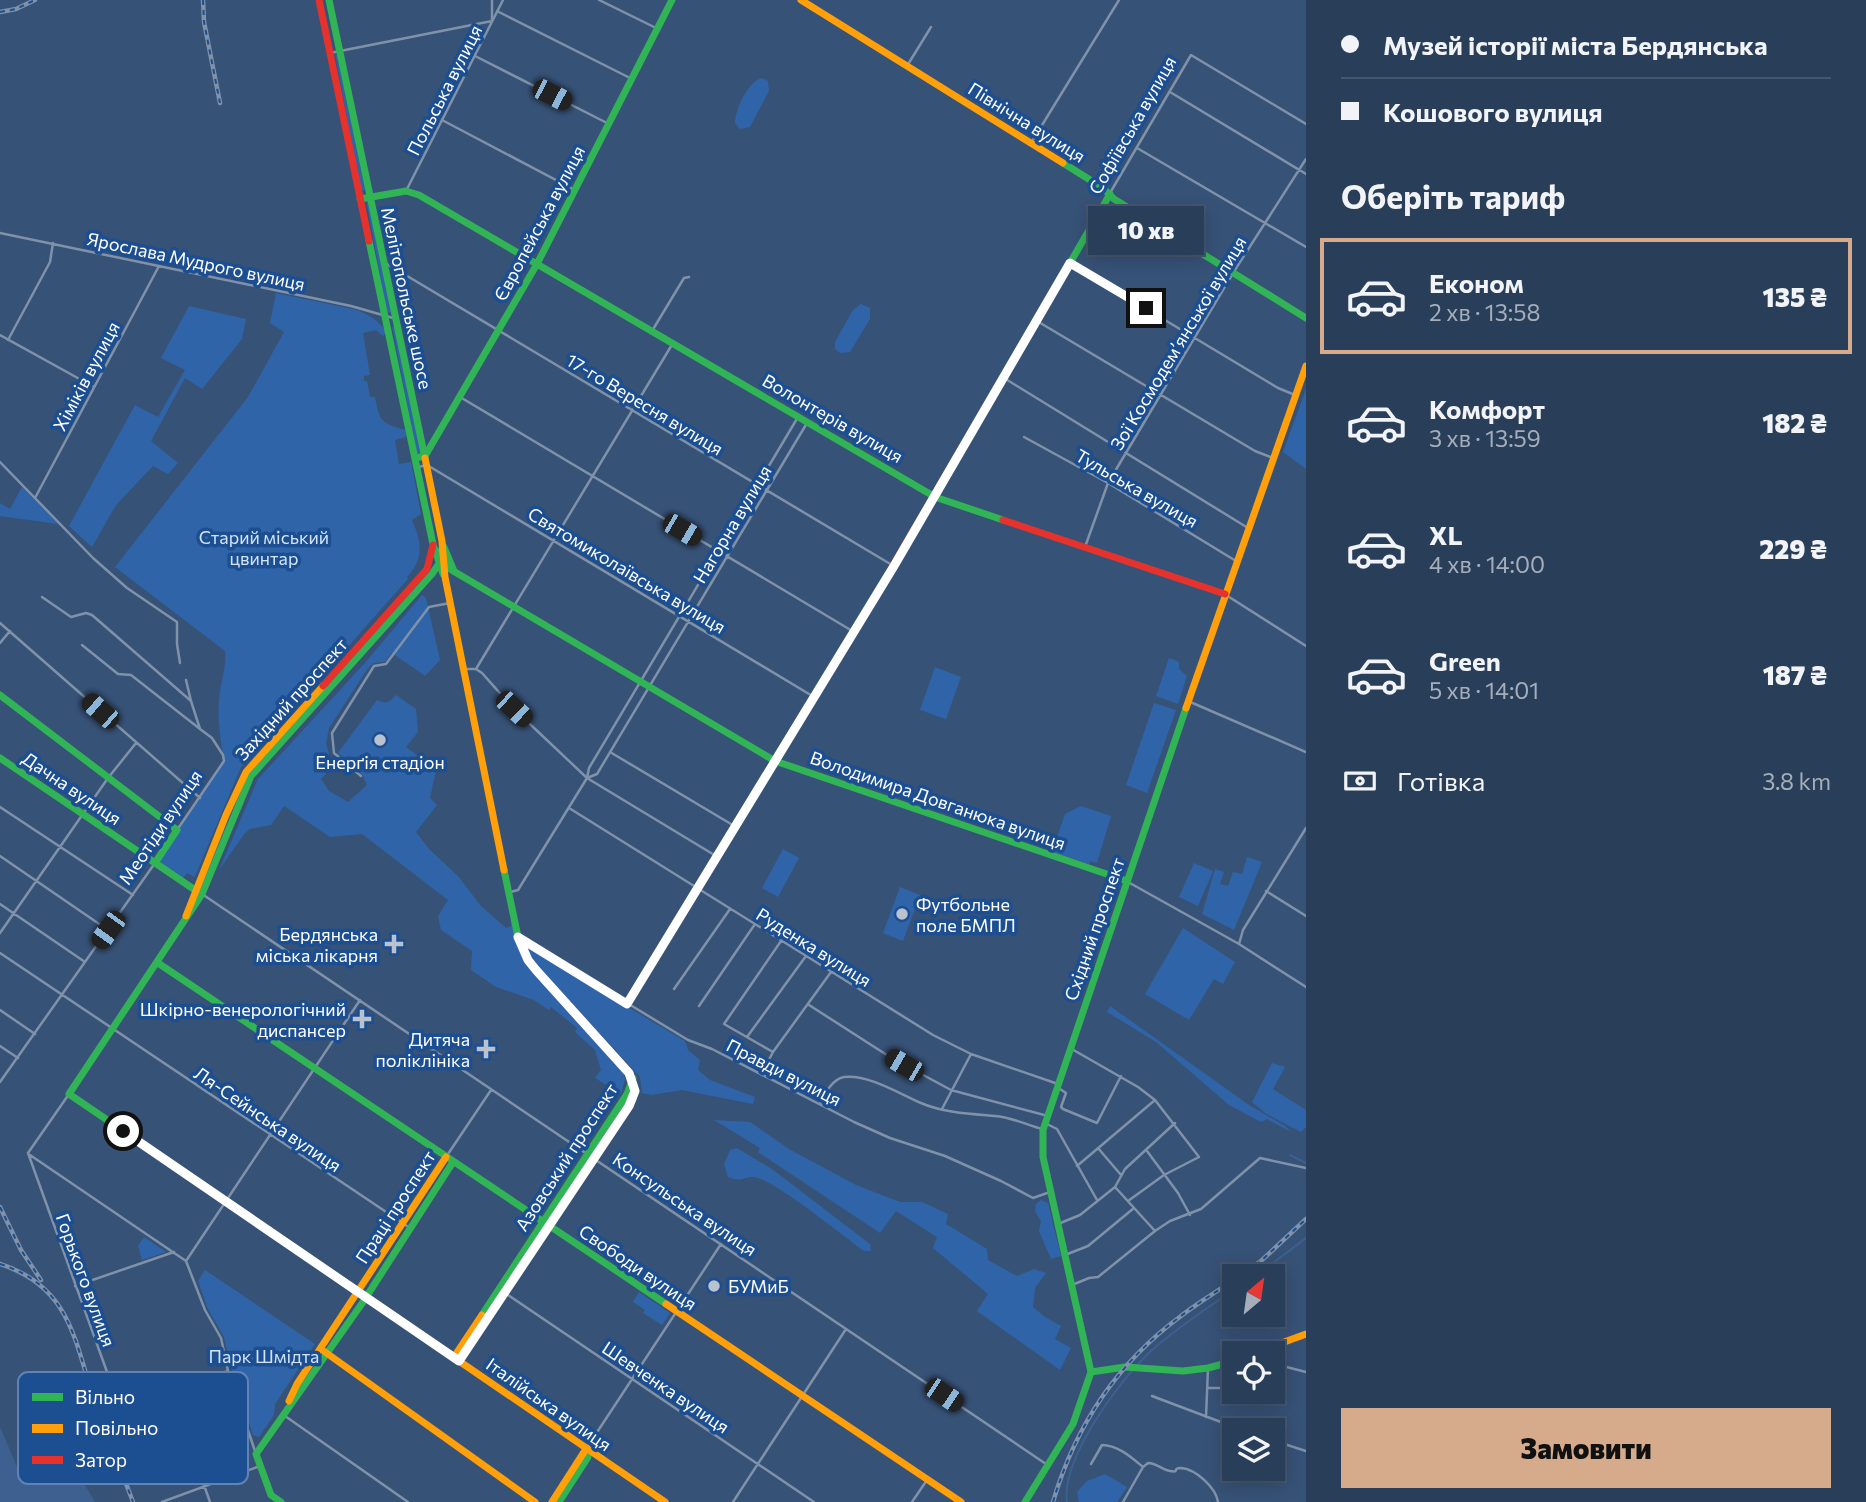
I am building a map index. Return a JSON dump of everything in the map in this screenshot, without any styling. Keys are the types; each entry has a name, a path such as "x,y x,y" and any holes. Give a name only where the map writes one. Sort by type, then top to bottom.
{"main road":[{"name":"Мелітопольське шосе","path":"319,0 386,316 420,457 427,465 442,541 442,568 465,669 518,937 524,953 536,970 633,1078"},
{"name":"Мелітопольське шосе","path":"329,0 420,436 418,467 433,544"},
{"name":"Європейська вулиця","path":"420,457 435,439 537,264 672,0"},
{"name":"Північна вулиця","path":"801,0 1306,318"},
{"path":"360,199 406,191"},
{"name":"Волонтерів вулиця","path":"406,191 419,195 935,497 1225,594"},
{"name":"Софіївська вулиця","path":"627,1004 894,566 1110,194"},
{"name":"Східний проспект","path":"1091,1372 1043,1157 1045,1123 1188,701 1306,366"},
{"path":"420,436 428,440 435,439"},
{"path":"442,541 455,572"},
{"path":"433,544 442,568"},
{"name":"Західний проспект","path":"199,892 226,815 246,772 427,569 433,544"},
{"name":"Західний проспект","path":"69,1094 180,929 251,776 432,574 442,568"},
{"name":"Володимира Довганюка вулиця","path":"442,568 455,572 775,761 1127,881"},
{"path":"0,695 177,830"},
{"name":"Дачна вулиця","path":"0,758 199,892"},
{"name":"Меотіди вулиця","path":"155,863 177,830"},
{"name":"Свободи вулиця","path":"158,963 961,1502"},
{"name":"Азовський проспект","path":"456,1359 591,1156 627,1094 633,1078"},
{"name":"Італійська вулиця","path":"69,1094 666,1502"},
{"name":"Праці проспект","path":"256,1454 322,1356 358,1292 450,1160"},
{"name":"Праці проспект","path":"324,1352 366,1297 406,1226"},
{"path":"1285,1342 1306,1334"},
{"path":"324,1352 535,1502"},
{"path":"1025,1502 1049,1466 1086,1393 1091,1372 1128,1367 1183,1371 1222,1364"},
{"path":"552,1502 586,1449"},
{"path":"559,1502 589,1457 586,1449"},
{"path":"256,1454 272,1499 281,1502"}],"street":[{"path":"330,53 492,21 492,0"},
{"name":"Польська вулиця","path":"406,191 503,0"},
{"path":"599,0 657,29"},
{"path":"1031,143 1119,0"},
{"path":"497,11 632,79"},
{"path":"907,66 931,27"},
{"name":"Софіївська вулиця","path":"1110,194 1191,55 1306,124"},
{"path":"475,56 609,124"},
{"path":"1170,92 1306,174"},
{"path":"442,120 575,190"},
{"path":"1137,148 1306,247"},
{"name":"Зої Космодем’янської вулиця","path":"1084,547 1108,482 1233,273 1306,159"},
{"name":"Ярослава Мудрого вулиця","path":"0,233 351,306 396,319"},
{"path":"8,340 50,262 53,243"},
{"name":"17-го Вересня вулиця","path":"384,262 894,566"},
{"path":"1070,263 1278,388 1296,395"},
{"name":"Хіміків вулиця","path":"35,498 159,266"},
{"path":"652,331 681,282 689,277"},
{"path":"1037,321 1255,451 1273,458"},
{"path":"0,335 94,387"},
{"path":"476,669 673,343"},
{"path":"1004,378 1127,451 1248,528"},
{"path":"460,397 854,632"},
{"name":"Нагорна вулиця","path":"510,892 518,890 569,808 639,681 799,416"},
{"name":"Нагорна вулиця","path":"587,778 597,774 807,422"},
{"name":"Тульська вулиця","path":"1024,437 1108,482 1237,561"},
{"path":"0,462 93,558 127,587 177,622 180,663"},
{"path":"418,467 427,465"},
{"name":"Святомиколаївська вулиця","path":"427,465 814,697"},
{"name":"Волонтерів вулиця","path":"1225,594 1306,646"},
{"path":"42,597 71,617 92,615 191,701"},
{"path":"361,776 334,752 332,733 374,666 386,664 429,607 450,603"},
{"path":"0,623 200,798"},
{"path":"0,643 10,631"},
{"path":"82,645 118,674 131,675 200,729"},
{"path":"465,669 476,669 482,673 514,709 587,778 718,857"},
{"path":"186,680 200,729"},
{"path":"1188,701 1306,752"},
{"name":"Меотіди вулиця","path":"177,830 225,761 212,738 200,729"},
{"path":"0,933 135,743"},
{"path":"610,752 736,827"},
{"path":"0,807 133,895"},
{"name":"Руденка вулиця","path":"569,808 933,1035 971,1054 1058,1085"},
{"path":"1238,944 1243,930 1306,828"},
{"path":"0,856 108,930"},
{"name":"Меотіди вулиця","path":"0,1082 155,863"},
{"name":"Володимира Довганюка вулиця","path":"1127,881 1238,944 1306,987"},
{"path":"1266,891 1306,916"},
{"name":"Консульська вулиця","path":"199,892 1049,1466"},
{"path":"0,904 85,962"},
{"path":"674,989 730,909"},
{"path":"699,1006 755,925"},
{"name":"Правди вулиця","path":"518,937 685,1039 712,1049 878,1133 915,1144 1001,1181 1033,1198 1050,1192"},
{"path":"773,1052 724,1024 781,941"},
{"name":"Ля-Сейнська вулиця","path":"0,953 406,1226"},
{"path":"747,1037 806,956"},
{"path":"761,1074 773,1052 831,972"},
{"path":"186,1261 360,1000"},
{"path":"808,1005 890,1057 951,1090 1058,1129 1098,1201"},
{"path":"0,1010 35,1034"},
{"path":"0,1046 18,1058"},
{"path":"1070,1048 1121,1076 1155,1100 1199,1157 1164,1175 1128,1201"},
{"path":"942,1109 971,1054"},
{"path":"1058,1085 1066,1093 1061,1107 1063,1109 1097,1123 1121,1076"},
{"path":"820,1104 839,1079 851,1077 886,1086 925,1105 966,1115 1045,1123"},
{"name":"Праці проспект","path":"450,1160 492,1089"},
{"name":"Західний проспект","path":"28,1153 69,1094"},
{"path":"1077,1166 1155,1100"},
{"path":"1058,1224 1080,1215 1115,1187 1121,1175 1175,1123"},
{"path":"1098,1148 1121,1175"},
{"path":"1147,1150 1178,1194 1189,1215"},
{"path":"28,1153 186,1261 205,1310 221,1338 228,1371 225,1372"},
{"name":"Горького вулиця","path":"28,1153 106,1372"},
{"path":"1072,1285 1098,1277 1170,1221 1201,1209 1260,1158 1306,1168"},
{"path":"1115,1187 1155,1231"},
{"path":"1065,1255 1087,1246 1134,1208"},
{"path":"586,1449 721,1244"},
{"path":"75,1286 174,1252"},
{"name":"Шевченка вулиця","path":"502,1291 814,1502"},
{"path":"733,1502 846,1329"},
{"path":"1285,1367 1306,1372"},
{"path":"1206,1417 1208,1368"},
{"path":"1208,1388 1222,1388"},
{"path":"1152,1395 1222,1423"},
{"path":"282,1414 408,1502"},
{"path":"248,1430 256,1454"},
{"path":"1285,1444 1306,1451"},
{"path":"1091,1464 1102,1445 1110,1445 1131,1457 1143,1468"},
{"path":"1123,1502 1148,1463 1170,1471 1182,1468 1205,1479 1216,1492 1218,1502"},
{"path":"248,1470 260,1466"},
{"path":"912,1502 927,1479"},
{"path":"162,1502 210,1484"},
{"path":"204,1486 210,1502"}],"green space":[{"path":"335,54 337,55 364,191 361,190"},
{"path":"762,78 768,81 769,91 750,127 740,129 735,123 740,104 752,84"},
{"path":"366,200 392,312 390,313 387,312"},
{"name":"Старий міський цвинтар","path":"276,293 357,310 374,319 386,332 383,336 376,330 363,333 370,375 364,376 364,381 367,381 370,397 375,397 383,420 406,430 406,437 395,440 399,464 411,462 421,514 412,520 418,536 419,557 408,579 241,767 196,874 194,877 187,873 183,878 158,862 224,761 219,708 225,651 115,567 248,397 284,332 270,323"},
{"path":"861,304 870,308 870,319 850,352 840,353 835,349 835,342 853,310"},
{"path":"189,306 246,319 242,339 202,389 185,378 151,441 178,463 168,474 153,466 116,505 92,547 69,526 135,405 158,417 185,370 161,358"},
{"path":"392,326 395,328 420,454 417,453"},
{"path":"1306,389 1306,469 1283,452"},
{"path":"22,487 58,524 0,516 0,503 10,509"},
{"path":"427,572 429,573 356,658 249,775 204,883 202,882 248,774"},
{"path":"422,595 426,598 440,660 425,676 392,653 385,662 374,663 368,668 329,728 326,743 329,754 321,766 326,774 321,779 329,791 348,802 367,785 362,774 338,753 377,700 387,702 396,695 416,709 418,732 406,747 429,764 437,766 430,798 437,805 416,832 429,849 458,876 481,906 506,928 511,926 510,913 517,946 526,962 621,1067 625,1079 621,1094 595,1078 601,1070 595,1050 575,1032 577,1028 551,1007 549,1010 534,1000 496,987 471,970 472,951 441,930 438,916 448,900 362,834 330,837 284,806 271,825 250,829 245,833 219,870 258,779 364,664"},
{"path":"1169,658 1179,662 1179,669 1187,676 1178,704 1156,696"},
{"path":"935,667 961,677 946,719 920,710"},
{"path":"1154,703 1176,710 1147,793 1126,785"},
{"path":"1081,806 1111,816 1097,863 1090,861 1089,864 1052,852 1065,814"},
{"path":"783,849 799,858 778,897 762,888"},
{"path":"1247,857 1262,862 1234,930 1202,914 1215,869 1224,872 1220,884 1228,886 1233,872 1242,874"},
{"path":"1194,863 1213,871 1198,906 1179,897"},
{"name":"Футбольне поле БМПЛ","path":"900,887 920,895 903,941 883,933"},
{"path":"1183,928 1235,962 1223,984 1214,979 1189,1020 1145,994"},
{"path":"524,945 685,1041 688,1050 700,1060 698,1070 710,1080 755,1097 753,1104 682,1090 651,1095 642,1093 640,1077 540,968"},
{"path":"1110,1006 1291,1132 1267,1119 1261,1122 1229,1105 1156,1042 1107,1012"},
{"path":"1272,1063 1285,1067 1273,1089 1306,1110 1306,1127 1301,1132 1265,1113 1252,1102"},
{"path":"714,1120 750,1122 789,1149 856,1185 900,1202 922,1202 948,1214 946,1224 987,1249 988,1260 1017,1276 1034,1269 1046,1273 1035,1288 1033,1307 1061,1326 1055,1339 1071,1348 1060,1370 977,1311 988,1294 933,1248 937,1237 896,1211 880,1233 758,1152 760,1148"},
{"path":"737,1148 772,1169 870,1244 871,1251 864,1251 792,1197 763,1180 754,1177 728,1177 724,1164 730,1150"},
{"path":"1041,1200 1048,1203 1061,1256 1051,1259 1039,1231 1041,1221 1035,1211 1036,1204"},
{"path":"144,1237 166,1252 142,1260 138,1246"},
{"name":"Парк Шмідта","path":"205,1270 315,1344 275,1404 274,1415 259,1437 253,1435 248,1420 248,1372 232,1372 224,1337 208,1309 198,1281"},
{"path":"639,1292 670,1313 662,1325 643,1313 645,1310 633,1302"},
{"path":"1105,1474 1127,1487 1117,1502 1079,1502 1077,1492 1087,1481"}],"shaded area":[{"path":"0,1427 18,1469 18,1484 84,1484 95,1502 0,1502"}],"waterway":[{"path":"1290,1155 1306,1163"},
{"path":"1272,1264 1306,1238"},
{"path":"1067,1502 1073,1464 1095,1421 1124,1380 1151,1351 1222,1298"}],"railway":[{"path":"0,12 16,9 35,0"},
{"path":"203,0 204,22 220,103"},
{"path":"0,1207 21,1250 41,1280"},
{"path":"1257,1264 1306,1219"},
{"path":"0,1264 41,1285 54,1300 73,1334 86,1372"},
{"path":"1053,1502 1073,1448 1101,1398 1118,1376 1158,1334 1222,1288"},
{"path":"126,1484 133,1502"}],"traffic: fast":[{"path":"329,0 425,458"},
{"path":"416,458 425,456 537,264 672,0"},
{"path":"1063,163 1103,188 1114,199 1306,318"},
{"path":"360,199 406,191 419,195 935,497 1003,520"},
{"path":"1041,313 1110,194"},
{"path":"369,241 433,544 443,574"},
{"path":"444,547 454,571"},
{"path":"437,551 455,572 775,761 1127,881"},
{"path":"254,1220 69,1094 202,894 251,776 440,562"},
{"path":"627,1004 888,574"},
{"path":"0,695 177,830 155,863"},
{"path":"1025,1502 1073,1424 1091,1372 1043,1157 1043,1130 1186,708"},
{"path":"0,758 198,892"},
{"path":"504,870 518,937 528,960 629,1073 634,1085 633,1099 547,1229"},
{"path":"158,963 666,1304"},
{"path":"482,1315 627,1094 633,1078"},
{"path":"281,1502 271,1495 256,1454 363,1302 453,1162"},
{"path":"1091,1372 1125,1367 1183,1371 1222,1364"},
{"path":"559,1502 588,1457 587,1450"}],"traffic: slow":[{"path":"801,0 1063,163"},
{"path":"1186,708 1306,366"},
{"path":"425,458 442,541 445,577 504,870"},
{"path":"186,916 246,772 323,686"},
{"path":"289,1401 297,1384 446,1157"},
{"path":"254,1220 454,1357"},
{"path":"482,1315 454,1357 459,1361 547,1229"},
{"path":"666,1304 961,1502"},
{"path":"1285,1342 1306,1334"},
{"path":"325,1352 535,1502"},
{"path":"459,1361 665,1502"},
{"path":"552,1502 586,1449"}],"traffic: jam":[{"path":"319,0 369,241"},
{"path":"888,574 1041,313"},
{"path":"1003,520 1225,594"},
{"path":"323,686 427,569 433,545"}],"place":[{"name":"Енерґія стадіон","path":"380,740"},
{"name":"Футбольне поле БМПЛ","path":"902,914"},
{"name":"Бердянська міська лікарня","path":"394,944"},
{"name":"Шкірно-венерологічний диспансер","path":"362,1019"},
{"name":"Дитяча поліклініка","path":"486,1049"},
{"name":"БУМиБ","path":"714,1286"}],"route":[{"path":"123,1131 459,1361 629,1106 635,1091 633,1078 536,970 528,960 518,937 627,1004 894,566 1070,263 1146,308"}]}
